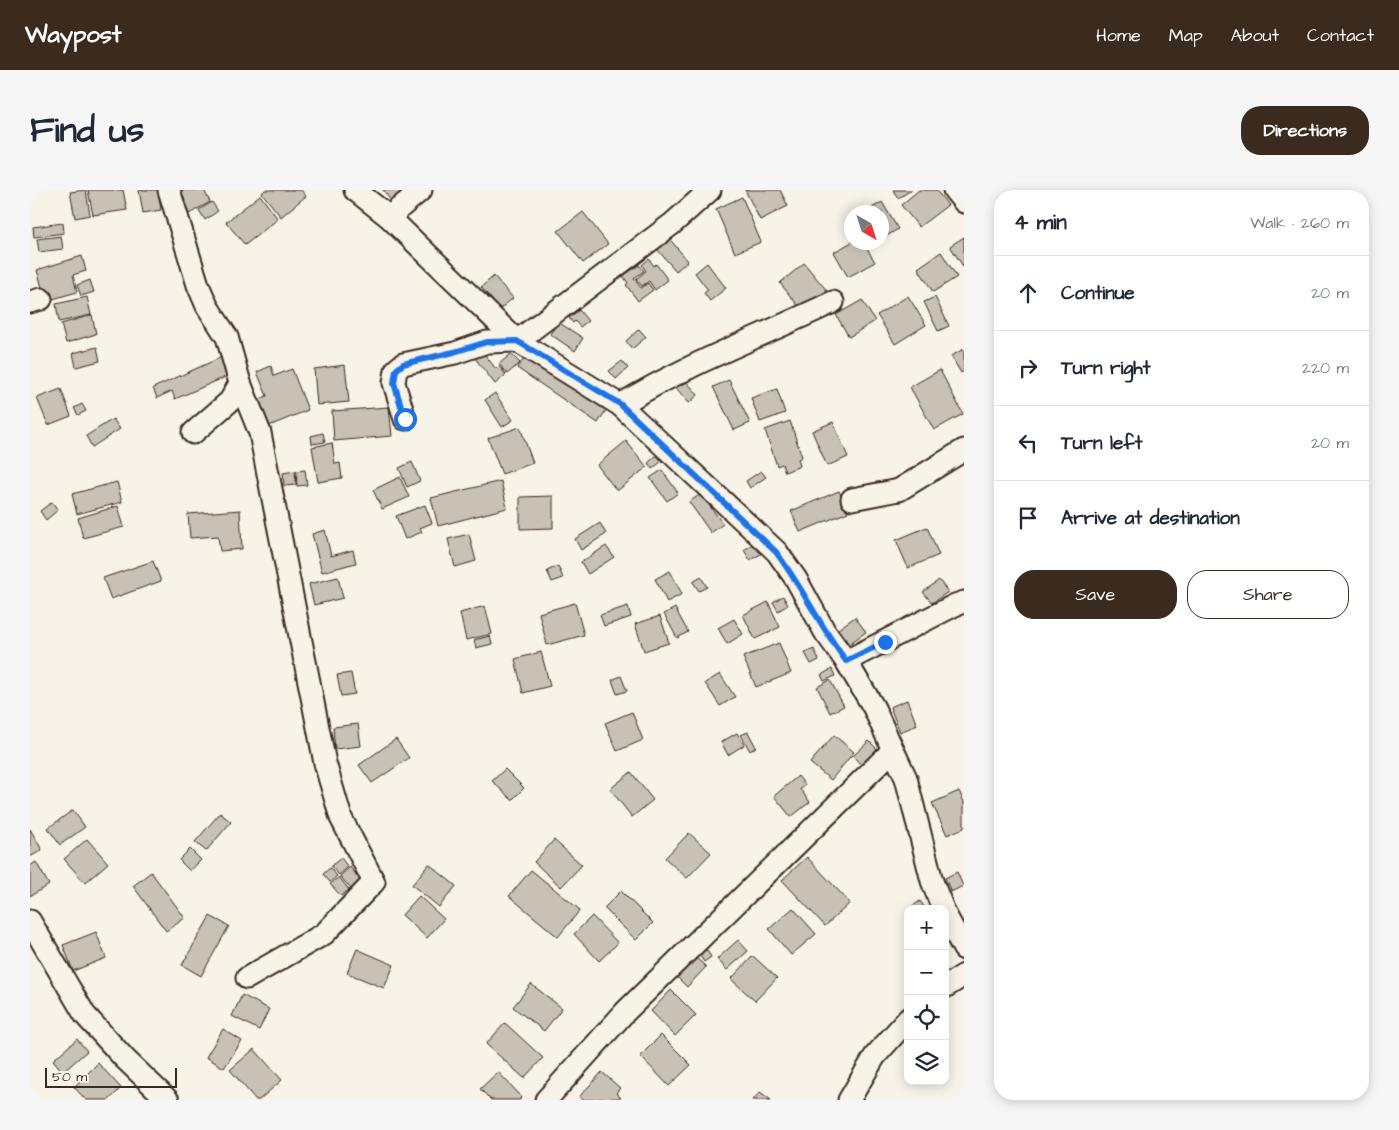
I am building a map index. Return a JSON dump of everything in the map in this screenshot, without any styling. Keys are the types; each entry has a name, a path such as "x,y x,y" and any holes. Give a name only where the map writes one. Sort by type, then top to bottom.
{"street":[{"path":"169,190 198,285 207,306 227,337 240,383 260,433 325,763 341,818 374,882 324,934 247,978"},
{"path":"355,190 389,216 517,341 620,404 776,552 796,579 825,632 846,661 874,708 894,750 906,778 929,872 941,905"},
{"path":"389,216 421,190"},
{"path":"405,419 394,383 396,370 403,364 446,355 487,342 517,341 672,224 710,190"},
{"path":"954,190 964,202"},
{"path":"620,404 655,383 833,302"},
{"path":"192,433 230,401 240,383"},
{"path":"852,499 899,490 964,450"},
{"path":"846,661 964,602"},
{"path":"546,1100 625,1012 894,750"},
{"path":"30,921 85,1014 125,1059 168,1100"},
{"path":"949,921 964,949"},
{"path":"949,984 964,975"},
{"path":"849,1100 875,1056 904,1024"}],"building":[{"path":"86,190 90,215 75,218 70,192"},
{"path":"88,190 123,190 127,210 93,215"},
{"path":"139,190 158,190 161,210 143,213"},
{"path":"174,190 204,190 210,202 187,215"},
{"path":"265,190 301,190 306,196 281,217 262,193"},
{"path":"383,190 404,190 406,192 392,202"},
{"path":"745,190 780,190 788,206 760,220"},
{"path":"893,190 912,190 898,198"},
{"path":"919,190 936,190 948,205 919,227 901,205"},
{"path":"260,195 278,219 245,245 226,222"},
{"path":"742,197 761,242 735,253 716,209"},
{"path":"212,202 218,211 205,220 199,210"},
{"path":"583,212 608,244 583,263 558,231"},
{"path":"889,214 898,229 889,235"},
{"path":"63,223 64,233 34,237 33,227"},
{"path":"61,236 63,249 39,252 37,239"},
{"path":"667,236 688,261 676,271 655,247"},
{"path":"964,237 964,268 950,246"},
{"path":"844,246 844,250 868,250 875,262 848,277 834,252"},
{"path":"941,252 957,277 933,292 918,268"},
{"path":"82,256 86,271 73,275 77,292 46,301 37,270"},
{"path":"649,259 654,266 656,264 668,280 655,290 649,281 642,286 636,279 646,271 642,265"},
{"path":"707,263 726,288 710,301 704,293 708,290 695,273"},
{"path":"804,263 828,292 803,312 780,283"},
{"path":"639,265 644,271 634,278 641,288 648,283 653,290 638,301 626,285 628,283 623,276"},
{"path":"494,276 513,298 500,309 481,287"},
{"path":"90,280 94,292 81,296 77,285"},
{"path":"908,296 926,325 895,344 877,315"},
{"path":"87,297 91,315 59,322 56,304"},
{"path":"935,297 949,326 938,331 924,302"},
{"path":"862,300 875,321 849,337 836,315"},
{"path":"579,310 588,321 580,327 569,318"},
{"path":"92,315 96,334 66,343 61,324"},
{"path":"558,322 583,338 575,351 550,334"},
{"path":"639,329 646,337 632,349 626,341"},
{"path":"97,347 100,361 76,367 73,353"},
{"path":"479,347 496,369 499,366 506,375 495,384 471,353"},
{"path":"964,349 964,371 961,373 951,356"},
{"path":"511,354 520,363 507,374 499,364"},
{"path":"526,356 606,410 598,423 517,368"},
{"path":"222,357 230,375 175,399 172,391 157,398 153,388"},
{"path":"622,361 628,368 616,379 609,371"},
{"path":"345,365 349,402 317,405 314,369"},
{"path":"271,366 274,376 292,369 308,410 269,426 258,400 267,396 257,372"},
{"path":"940,370 963,414 934,430 910,387"},
{"path":"680,374 698,395 689,403 671,382"},
{"path":"729,380 750,423 734,430 713,387"},
{"path":"61,389 71,416 48,425 37,398"},
{"path":"777,389 785,413 760,422 751,398"},
{"path":"495,393 513,420 502,427 485,400"},
{"path":"82,404 86,411 78,415 74,408"},
{"path":"389,407 392,436 334,441 332,411"},
{"path":"113,419 120,429 92,447 86,436"},
{"path":"790,421 802,457 798,459 800,466 785,472 782,464 777,466 765,430"},
{"path":"833,422 848,457 827,466 812,431"},
{"path":"520,427 533,463 502,474 488,438"},
{"path":"323,433 325,442 312,444 311,436"},
{"path":"626,441 647,467 617,491 597,465"},
{"path":"332,443 335,464 340,463 342,478 318,482 312,447"},
{"path":"657,455 662,461 652,469 648,463"},
{"path":"412,462 420,481 407,487 399,468"},
{"path":"305,470 307,485 297,486 296,471"},
{"path":"662,470 678,493 667,501 650,478"},
{"path":"295,471 296,485 284,486 283,473"},
{"path":"761,471 766,477 750,488 746,481"},
{"path":"400,477 409,497 382,509 373,490"},
{"path":"501,481 507,508 438,526 431,498"},
{"path":"117,482 122,502 77,514 72,494"},
{"path":"839,491 848,512 800,532 791,511"},
{"path":"701,494 723,524 711,533 689,502"},
{"path":"553,496 553,528 520,529 520,497"},
{"path":"52,502 58,510 46,520 40,511"},
{"path":"425,505 432,523 420,528 422,532 405,539 396,516"},
{"path":"118,506 124,527 83,538 78,518"},
{"path":"240,510 242,549 220,551 218,536 190,538 188,514"},
{"path":"600,523 606,534 581,550 575,539"},
{"path":"927,527 939,555 908,568 896,540"},
{"path":"325,530 331,556 353,550 356,563 322,572 312,534"},
{"path":"469,534 476,561 455,567 448,539"},
{"path":"754,543 761,554 750,560 744,550"},
{"path":"606,546 614,557 588,574 581,562"},
{"path":"153,561 161,581 111,599 103,578"},
{"path":"558,566 563,578 552,582 547,571"},
{"path":"670,571 682,594 667,602 655,579"},
{"path":"338,577 343,598 314,605 309,584"},
{"path":"701,577 707,587 699,591 693,582"},
{"path":"939,580 948,592 932,603 923,592"},
{"path":"783,596 788,605 778,611 773,602"},
{"path":"768,602 780,627 755,639 743,615"},
{"path":"575,603 584,635 547,645 539,613"},
{"path":"485,606 492,634 466,640 460,613"},
{"path":"628,606 631,617 604,626 600,615"},
{"path":"675,608 688,632 677,638 664,614"},
{"path":"660,616 669,643 644,651 635,624"},
{"path":"855,617 866,632 849,644 838,629"},
{"path":"734,619 743,634 727,644 718,628"},
{"path":"490,636 492,644 476,648 474,640"},
{"path":"779,643 791,673 756,687 743,657"},
{"path":"814,649 819,660 811,664 805,653"},
{"path":"541,652 550,686 523,693 515,659"},
{"path":"832,669 835,676 824,681 821,675"},
{"path":"351,673 355,694 341,696 337,675"},
{"path":"720,674 735,697 720,706 705,683"},
{"path":"621,676 627,691 617,694 612,680"},
{"path":"830,680 844,706 830,713 817,687"},
{"path":"907,700 917,725 900,732 890,707"},
{"path":"632,712 643,740 617,751 605,723"},
{"path":"358,724 361,746 335,749 333,727"},
{"path":"748,732 756,747 750,751 741,735"},
{"path":"737,733 744,745 728,755 721,742"},
{"path":"834,735 854,752 831,780 810,763"},
{"path":"396,739 409,758 372,783 359,765"},
{"path":"869,741 877,749 861,765 853,756"},
{"path":"505,769 524,788 512,800 492,781"},
{"path":"631,772 653,800 632,817 610,789"},
{"path":"798,776 805,785 800,789 810,802 791,817 774,796"},
{"path":"959,791 964,802 964,828 947,835 932,803"},
{"path":"73,810 85,827 60,845 48,828"},
{"path":"220,813 231,822 206,851 195,842"},
{"path":"30,829 42,850 30,857"},
{"path":"689,833 711,853 687,878 665,858"},
{"path":"87,839 108,863 85,883 64,859"},
{"path":"554,840 582,865 561,887 534,862"},
{"path":"190,849 201,860 190,871 179,860"},
{"path":"807,857 850,903 825,926 782,880"},
{"path":"341,858 348,867 339,875 331,866"},
{"path":"36,862 49,885 30,896 30,866"},
{"path":"429,864 456,886 439,907 412,885"},
{"path":"350,867 361,881 351,889 340,876"},
{"path":"330,868 337,876 330,882 323,874"},
{"path":"531,870 580,910 558,937 509,896"},
{"path":"151,872 185,918 166,931 133,886"},
{"path":"957,872 963,886 951,892 945,878"},
{"path":"339,877 349,890 341,896 330,884"},
{"path":"621,891 653,923 636,940 604,908"},
{"path":"419,896 444,919 427,938 402,915"},
{"path":"920,901 923,905 914,905"},
{"path":"793,908 816,934 791,955 769,929"},
{"path":"210,916 229,926 201,976 182,965"},
{"path":"592,916 618,943 599,961 574,934"},
{"path":"96,932 106,958 73,971 63,945"},
{"path":"738,940 748,951 727,970 717,959"},
{"path":"704,946 711,957 704,962 697,951"},
{"path":"357,949 394,965 384,988 347,973"},
{"path":"693,955 706,967 687,987 675,975"},
{"path":"753,956 777,978 755,1001 731,979"},
{"path":"531,984 562,1008 544,1031 513,1007"},
{"path":"671,990 696,1015 675,1036 651,1011"},
{"path":"242,995 269,1009 259,1030 232,1016"},
{"path":"505,1023 543,1058 524,1078 486,1044"},
{"path":"223,1029 242,1041 224,1068 206,1057"},
{"path":"661,1035 691,1065 669,1086 640,1056"},
{"path":"77,1039 87,1051 63,1072 53,1060"},
{"path":"254,1049 282,1080 259,1100 256,1100 230,1070"},
{"path":"98,1063 121,1088 109,1100 86,1100 74,1087"},
{"path":"498,1072 521,1096 520,1100 491,1100 480,1089"},
{"path":"602,1072 620,1088 616,1093 621,1098 583,1100 579,1097"},
{"path":"760,1092 771,1100 753,1100"}],"route":[{"path":"405,419 394,383 396,370 403,364 414,363 487,342 517,341 620,404 776,552 796,579 825,632 846,661 885,642"}]}
